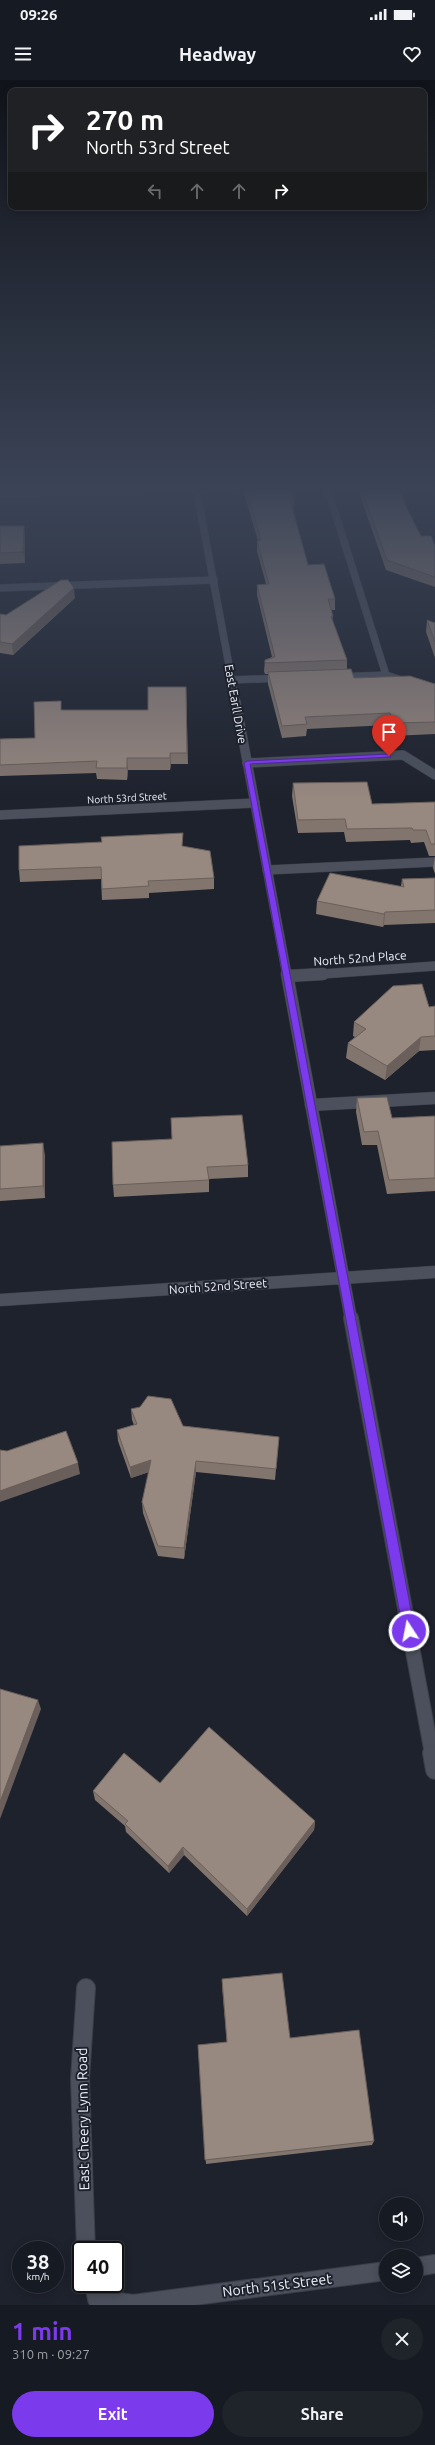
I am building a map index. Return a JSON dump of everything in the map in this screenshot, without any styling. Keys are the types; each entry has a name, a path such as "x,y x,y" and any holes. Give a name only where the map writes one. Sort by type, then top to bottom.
{"street":[{"name":"East Earll Drive","path":"216,591 288,976 342,1278 435,1770"},
{"path":"360,591 386,675"},
{"path":"331,677 386,675 435,691"},
{"path":"232,680 292,678"},
{"path":"247,763 403,755 435,775"},
{"name":"North 53rd Street","path":"0,815 255,803"},
{"path":"267,870 435,862"},
{"name":"North 52nd Place","path":"288,976 435,966"},
{"path":"311,1105 435,1098"},
{"name":"North 52nd Street","path":"0,1300 435,1272"},
{"name":"East Cheery Lynn Road","path":"86,1988 80,2079 86,2241"},
{"path":"423,2266 435,2264"},
{"name":"North 51st Street","path":"98,2293 133,2304 379,2272"}],"building":[{"path":"44,591 71,591 12,644 0,642 0,614 6,615"},
{"path":"258,591 332,591 335,599 328,599 333,616 331,616 347,660 265,663 265,660 275,657"},
{"path":"427,620 435,623 435,642"},
{"path":"351,669 354,678 410,676 435,684 435,722 393,723 390,713 305,717 307,724 282,726 268,672"},
{"path":"148,687 186,687 187,753 170,753 170,758 127,758 127,768 96,768 97,761 0,765 0,739 35,738 34,702 61,701 61,710 148,710"},
{"path":"367,782 372,804 435,802 435,844 431,844 426,830 413,830 412,828 347,829 345,819 298,820 293,783"},
{"path":"183,833 182,846 210,851 214,878 148,881 149,886 102,889 101,867 19,870 19,846 102,842 101,837"},
{"path":"330,873 404,887 402,879 435,878 435,910 385,912 384,914 317,901"},
{"path":"422,984 429,1007 435,1006 435,1036 421,1037 387,1066 348,1043 366,1029 354,1022 393,986"},
{"path":"387,1097 392,1118 435,1116 435,1178 389,1180 378,1131 364,1132 357,1098"},
{"path":"242,1115 248,1165 207,1167 209,1180 113,1185 112,1142 172,1139 171,1118"},
{"path":"43,1143 43,1186 0,1189 0,1146"},
{"path":"148,1396 171,1399 183,1426 279,1437 276,1469 196,1461 184,1548 158,1546 142,1502 151,1460 130,1467 117,1430 137,1424 131,1409 140,1407"},
{"path":"66,1431 78,1463 0,1491 0,1450 7,1451"},
{"path":"0,1689 38,1700 0,1802"},
{"path":"209,1727 315,1821 247,1909 183,1847 168,1866 125,1824 128,1821 93,1791 124,1753 160,1783"},
{"path":"282,1973 290,2038 359,2030 374,2141 205,2160 198,2045 227,2042 222,1979"}],"route":[{"path":"389,756 247,763 409,1631"}]}
